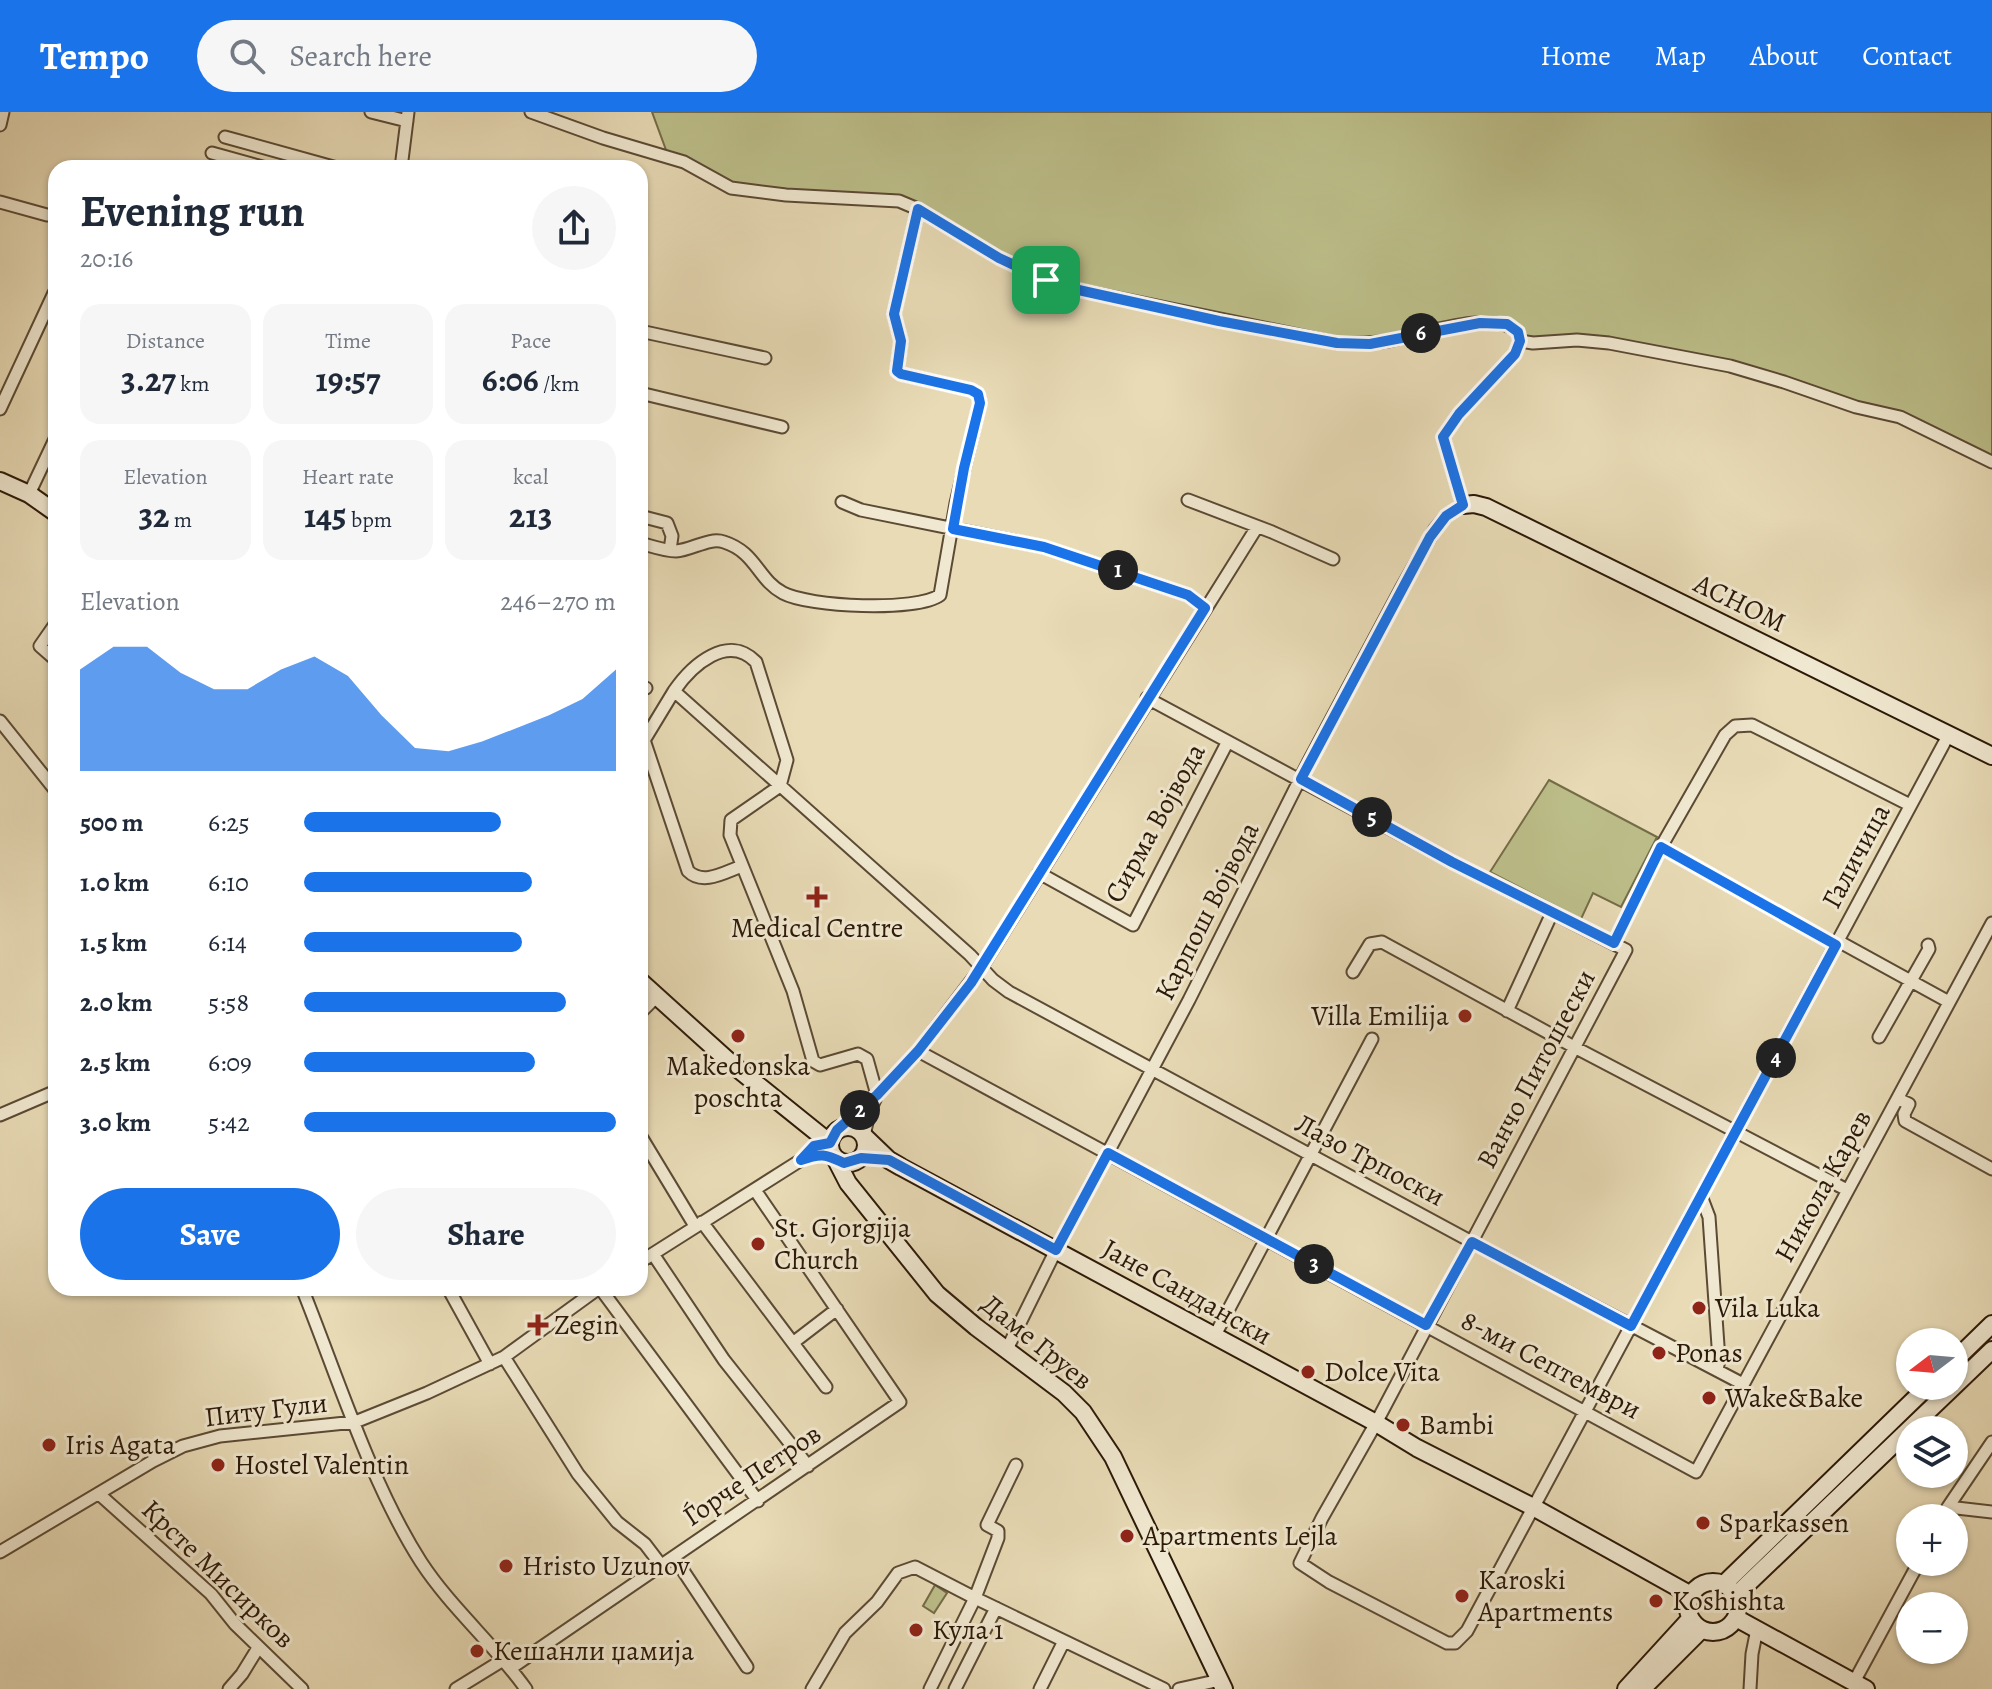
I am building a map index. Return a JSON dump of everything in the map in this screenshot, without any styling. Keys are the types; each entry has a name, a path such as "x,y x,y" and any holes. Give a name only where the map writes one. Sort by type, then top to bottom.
{"street":[{"path":"0,125 3,112"},
{"path":"371,112 408,117 402,160"},
{"path":"531,112 684,162 731,188 798,196 899,201 918,209 999,258 1046,280 1103,295 1337,343 1370,344 1462,325 1496,323 1515,328 1520,341 1509,362 1459,414 1443,437 1463,505"},
{"path":"225,137 308,160"},
{"path":"212,153 237,160"},
{"path":"0,202 48,215"},
{"path":"648,545 676,551 717,540 727,542 750,556 765,580 782,593 808,602 834,605 917,603 933,600 940,595 961,479 980,403 978,394 971,390 897,371 901,341 894,314 918,209"},
{"path":"0,409 48,306"},
{"path":"648,333 765,358"},
{"path":"1520,341 1609,343 1730,366 1856,407 1900,417 1992,462"},
{"path":"648,395 782,427"},
{"path":"29,494 48,454"},
{"path":"0,481 29,494 48,507"},
{"path":"1188,500 1333,559"},
{"path":"842,502 861,510 1044,547 1188,595 1205,608"},
{"name":"АСНОМ","path":"1463,505 1486,507 1992,756"},
{"name":"Карпош Војвода","path":"1007,1349 1301,779 1430,537 1446,516 1463,505"},
{"path":"648,518 667,523 672,536 670,550"},
{"path":"832,1150 834,1134 877,1095 918,1051 981,968 1147,698 1257,527"},
{"path":"48,634 40,646 48,653"},
{"path":"648,734 684,677 703,659 737,649 756,662 787,760 780,786 731,820 730,835 793,991 813,1061 820,1065 862,1055 867,1059 877,1095 864,1136 866,1148 854,1179 857,1192"},
{"name":"Лазо Трпоски","path":"674,691 1009,992 1472,1242 1743,1384"},
{"path":"1147,698 1452,862 1614,943 1661,847 1725,735 1741,723 1752,725 1910,805"},
{"path":"0,721 48,781"},
{"name":"Галичица","path":"1533,1507 1949,734"},
{"name":"Сирма Војвода","path":"1039,873 1133,925 1227,743"},
{"path":"648,761 688,871 703,879 742,866"},
{"path":"1661,847 1949,1002"},
{"path":"1507,1011 1552,913"},
{"name":"Никола Карев","path":"1696,1472 1992,923"},
{"path":"1353,972 1370,944 1382,942 1847,1190"},
{"name":"Ванчо Питошески","path":"1376,1423 1626,950 1614,943"},
{"path":"1879,1037 1929,949 1928,945"},
{"path":"648,989 805,1123 844,1163 861,1158"},
{"path":"648,1005 656,997"},
{"path":"1214,1337 1372,1039"},
{"name":"8-ми Септември","path":"918,1051 1696,1472"},
{"path":"0,1115 48,1094"},
{"path":"1898,1099 1909,1104 1904,1114 1905,1121 1992,1169"},
{"path":"805,1123 857,1129 864,1136"},
{"path":"805,1123 805,1155"},
{"name":"Јане Сандански","path":"864,1136 889,1160 1691,1595"},
{"path":"648,1257 755,1190 821,1143 832,1150"},
{"path":"648,1147 699,1224 794,1342 826,1387"},
{"name":"Даме Груев","path":"832,1150 840,1171 937,1294 1064,1393 1099,1433 1222,1685 1179,1689"},
{"name":"Јане Сандански","path":"861,1158 889,1160"},
{"path":"755,1190 837,1309 794,1342"},
{"path":"1701,1196 1709,1217 1719,1360 1717,1370"},
{"path":"653,1254 724,1360 808,1466"},
{"path":"305,1296 391,1505 421,1561 526,1689"},
{"path":"452,1296 490,1364"},
{"name":"Питу Гули","path":"0,1552 153,1461 199,1441 220,1436 355,1422 490,1364 589,1296"},
{"name":"Питу Гули","path":"606,1296 758,1501"},
{"name":"Ѓорче Петров","path":"456,1689 507,1664 674,1557 900,1402 837,1309"},
{"path":"1968,1347 1992,1324"},
{"path":"1730,1590 1992,1350"},
{"path":"504,1357 578,1474 617,1522 645,1544 661,1565"},
{"path":"1730,1590 1914,1400"},
{"path":"1376,1423 1300,1563 1329,1582 1440,1640 1455,1643 1467,1631 1533,1507"},
{"path":"1950,1504 1992,1442"},
{"path":"930,1689 975,1598 998,1538 998,1531 987,1525 1016,1465"},
{"name":"Крсте Мисирков","path":"99,1494 211,1594 258,1648 302,1689"},
{"path":"1968,1512 1992,1512"},
{"path":"674,1557 747,1667"},
{"path":"812,1689 845,1633 877,1602 898,1573 915,1567 1164,1689"},
{"path":"1736,1618 1860,1686 1912,1576"},
{"path":"1709,1582 1730,1590 1738,1603 1736,1618 1726,1629 1717,1633 1696,1624 1688,1611 1691,1595 1699,1585 1709,1582"},
{"path":"955,1689 996,1608"},
{"path":"1626,1689 1696,1624"},
{"path":"1642,1689 1696,1624"},
{"path":"1750,1689 1757,1629"},
{"path":"1040,1689 1064,1641"},
{"path":"229,1689 258,1648"}],"green space":[{"path":"652,112 1992,112 1992,462 1920,426 1784,382 1627,346 1533,343 1507,324 1337,343 1046,280 918,209 731,188 669,158"},
{"path":"1549,780 1657,837 1621,907 1593,893 1581,919 1490,872"},
{"path":"935,1585 947,1593 934,1613 923,1606"}],"place":[{"name":"Medical Centre","path":"817,897"},
{"name":"Villa Emilija","path":"1465,1016"},
{"name":"Makedonska poschta","path":"738,1036"},
{"name":"St. Gjorgjija Church","path":"758,1244"},
{"name":"Vila Luka","path":"1699,1308"},
{"name":"Zegin","path":"538,1325"},
{"name":"Ponas","path":"1659,1353"},
{"name":"Dolce Vita","path":"1308,1372"},
{"name":"Wake&Bake","path":"1709,1398"},
{"name":"Bambi","path":"1403,1425"},
{"name":"Iris Agata","path":"49,1445"},
{"name":"Hostel Valentin","path":"218,1465"},
{"name":"Sparkassen","path":"1703,1523"},
{"name":"Apartments Lejla","path":"1127,1536"},
{"name":"Hristo Uzunov","path":"506,1566"},
{"name":"Karoski Apartments","path":"1462,1596"},
{"name":"Koshishta","path":"1656,1601"},
{"name":"Кула 1","path":"916,1630"},
{"name":"Кешанли џамија","path":"477,1651"}],"route":[{"path":"918,209 999,258 1046,280 1074,289 1337,343 1370,344 1480,323 1507,324 1518,332 1520,341 1515,354 1459,414 1443,437 1463,505 1446,516 1430,537 1301,779 1452,862 1614,943 1661,847 1836,945 1631,1326 1472,1242 1426,1325 1108,1153 1056,1250 889,1160 861,1158 856,1162 844,1163 834,1156 815,1155 801,1160 814,1146 830,1143 837,1130 877,1095 918,1051 971,983 1205,608 1188,595 1044,547 953,529 956,503 980,403 978,394 971,390 897,371 901,332 893,320 918,209"}]}
